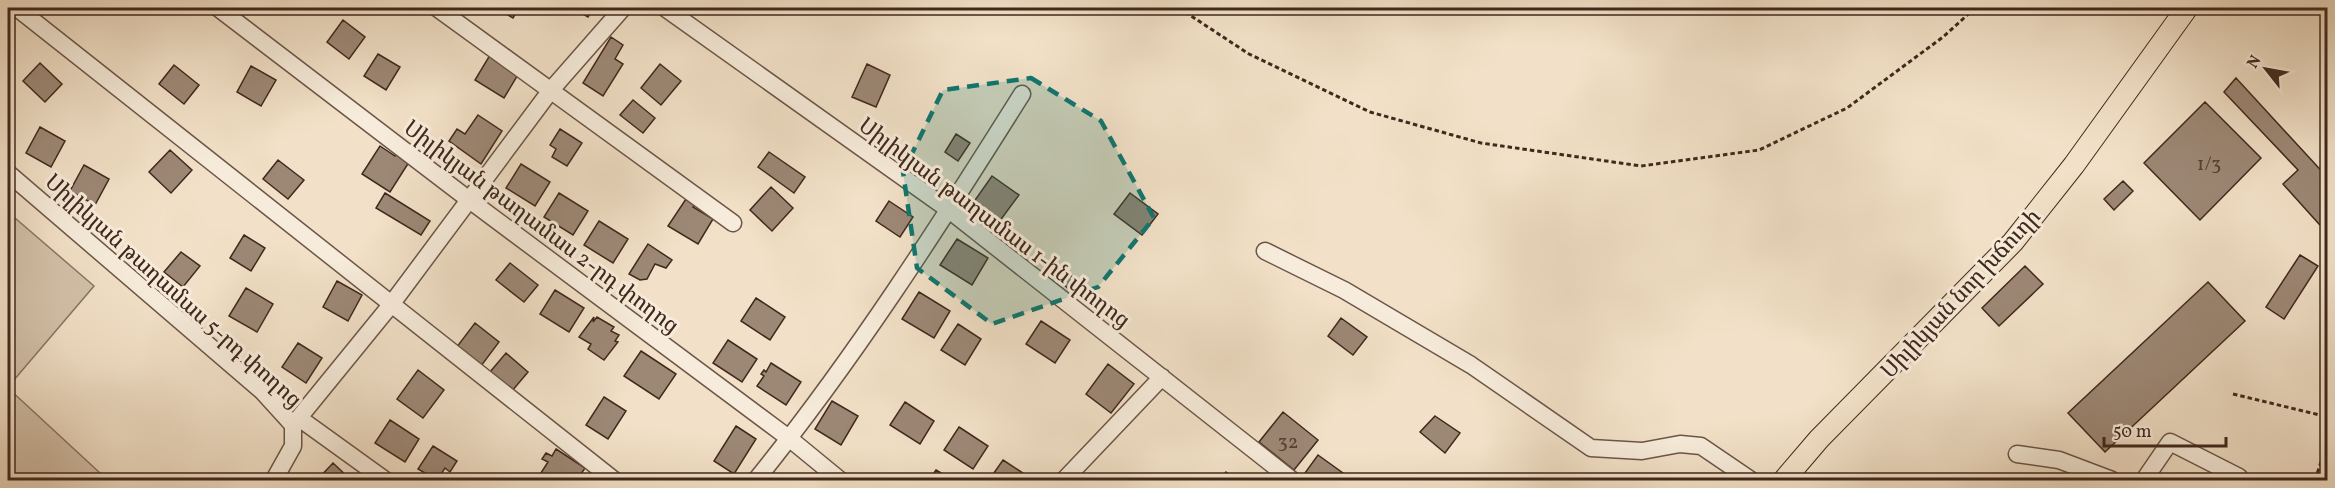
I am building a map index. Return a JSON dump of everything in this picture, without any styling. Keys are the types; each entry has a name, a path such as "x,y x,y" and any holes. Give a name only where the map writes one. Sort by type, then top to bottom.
{"main road":[{"name":"Սիլիկյան նոր խճուղի","path":"1784,480 1820,439 2013,242 2074,165 2187,8"}],"street":[{"path":"16,8 390,306 614,480"},
{"name":"Սիլիկյան թաղամաս 2-րդ փողոց","path":"218,8 468,199 790,439 840,480"},
{"path":"436,8 733,223"},
{"path":"385,480 296,421 390,306 551,90 623,8"},
{"name":"Սիլիկյան թաղամաս 1-ին փողոց","path":"665,8 949,210 1292,480"},
{"path":"756,480 790,439 949,210 1022,94"},
{"name":"Սիլիկյան թաղամաս 5-րդ փողոց","path":"8,173 296,421 293,446 274,480"},
{"path":"1265,251 1344,290 1471,365 1591,448 1642,451 1680,444 1701,446 1751,480"},
{"path":"1064,480 1162,377"},
{"path":"2144,480 2170,442 2241,479"},
{"path":"2017,454 2059,460 2112,480"}],"path":[{"path":"1179,8 1249,54 1370,112 1481,143 1641,166 1759,150 1847,108 1943,37 1975,8"},
{"path":"2233,394 2328,417"},
{"path":"2315,480 2328,441"}],"highlighted area":[{"path":"1031,78 1101,121 1154,218 1098,287 992,324 917,268 903,172 943,90"}],"shaded area":[{"path":"8,212 94,286 8,387"},
{"path":"8,388 100,473 94,480 8,480"}],"building":[{"path":"496,8 519,8 513,18"},
{"path":"572,8 594,8 588,17"},
{"path":"343,20 365,37 349,59 327,42"},
{"path":"611,37 623,45 615,59 623,64 603,96 583,83"},
{"path":"378,54 400,67 386,90 364,76"},
{"path":"490,55 519,73 504,98 475,80"},
{"path":"40,63 62,84 45,102 23,81"},
{"path":"660,64 681,81 661,105 641,88"},
{"path":"867,64 890,75 876,107 852,97"},
{"path":"174,65 199,85 184,104 159,84"},
{"path":"251,66 276,80 261,106 237,92"},
{"path":"2236,78 2328,178 2328,234 2283,184 2298,170 2224,92"},
{"path":"633,100 655,118 643,133 620,115"},
{"path":"2205,102 2261,158 2200,220 2144,163"},
{"path":"478,115 502,131 481,164 449,141 457,129 465,134"},
{"path":"40,127 65,141 51,167 26,153"},
{"path":"560,129 582,143 567,166 552,157 556,149 550,145"},
{"path":"956,134 970,143 958,161 945,152"},
{"path":"380,146 395,156 398,152 411,159 390,192 362,174"},
{"path":"170,150 192,170 171,193 149,172"},
{"path":"769,152 805,177 794,193 758,167"},
{"path":"278,160 304,180 288,199 263,179"},
{"path":"521,164 550,182 535,206 506,188"},
{"path":"84,165 109,179 95,205 70,191"},
{"path":"992,176 1019,195 999,222 973,203"},
{"path":"2123,181 2133,191 2114,210 2104,199"},
{"path":"771,187 793,208 772,231 750,210"},
{"path":"385,193 430,221 421,235 376,208"},
{"path":"559,193 588,211 573,235 544,217"},
{"path":"1130,193 1158,214 1142,235 1114,214"},
{"path":"686,199 695,204 693,207 713,219 698,244 668,226"},
{"path":"889,201 913,217 900,237 876,221"},
{"path":"599,221 628,239 613,263 584,245"},
{"path":"244,235 265,248 251,271 230,258"},
{"path":"957,239 988,258 972,285 940,265"},
{"path":"648,244 672,260 666,268 655,264 647,279 640,280 629,274"},
{"path":"181,252 200,266 183,287 164,272"},
{"path":"2300,255 2318,266 2284,319 2266,307"},
{"path":"510,263 538,285 524,302 496,280"},
{"path":"2025,266 2043,284 1999,326 1982,308"},
{"path":"1061,268 1086,288 1077,296 1055,277"},
{"path":"337,281 362,295 348,321 323,307"},
{"path":"2208,282 2245,321 2105,452 2068,413"},
{"path":"246,288 273,304 257,332 229,316"},
{"path":"555,290 584,308 569,332 540,314"},
{"path":"919,292 950,311 934,338 902,319"},
{"path":"756,298 785,317 770,340 741,321"},
{"path":"594,317 593,322 597,317 614,327 611,331 619,335 615,341 618,342 604,360 588,349 591,344 579,337"},
{"path":"1341,318 1367,337 1353,355 1328,336"},
{"path":"1041,321 1070,340 1055,363 1026,344"},
{"path":"475,323 499,342 481,366 456,348"},
{"path":"958,324 981,339 965,365 941,350"},
{"path":"728,340 757,359 742,382 713,363"},
{"path":"298,343 322,358 306,383 282,367"},
{"path":"641,351 676,374 659,399 624,376"},
{"path":"506,353 528,372 512,391 490,372"},
{"path":"771,363 801,382 786,405 757,386 764,376 761,374 764,370 766,372"},
{"path":"1108,364 1134,384 1111,413 1086,394"},
{"path":"418,370 444,390 423,418 397,399"},
{"path":"604,397 626,411 608,439 586,425"},
{"path":"832,401 858,416 841,445 815,429"},
{"path":"905,402 934,421 920,444 890,425"},
{"path":"1283,412 1318,440 1294,470 1259,442"},
{"path":"1435,416 1460,433 1445,453 1420,432"},
{"path":"390,420 419,439 405,462 375,443"},
{"path":"736,426 756,439 734,474 714,461"},
{"path":"959,427 988,446 973,469 944,450"},
{"path":"433,446 457,461 450,472 445,468 437,480 418,469"},
{"path":"556,449 585,468 577,480 546,480 539,476 548,462 542,459 546,453 552,456"},
{"path":"1318,455 1347,476 1344,480 1315,480 1305,473"},
{"path":"1003,460 1032,479 989,480"},
{"path":"333,463 351,480 317,480"},
{"path":"936,470 953,480 929,480"},
{"path":"1226,472 1237,480 1219,480"}]}
